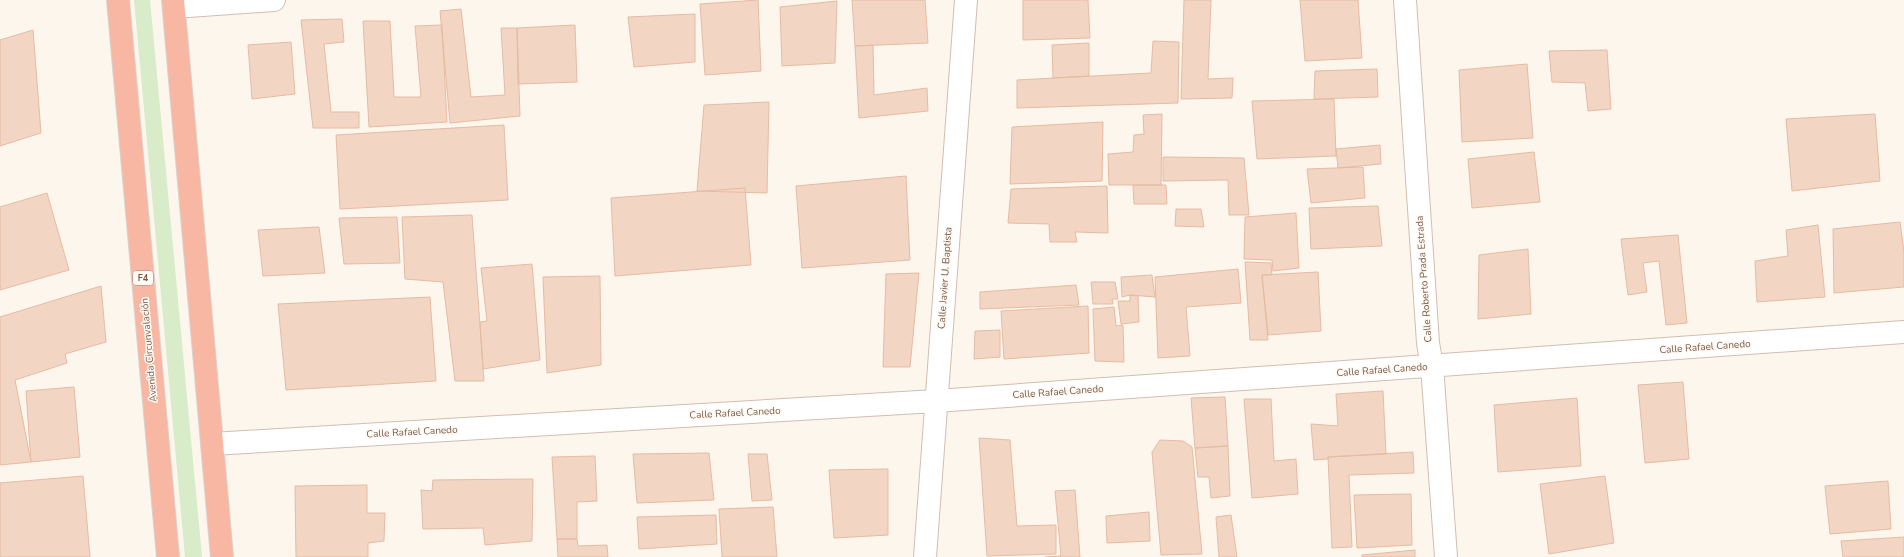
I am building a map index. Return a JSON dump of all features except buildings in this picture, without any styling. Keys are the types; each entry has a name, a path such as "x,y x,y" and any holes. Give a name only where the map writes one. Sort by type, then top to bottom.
{"highway":[{"name":"Avenida Circunvalación","path":"118,0 168,557"},
{"path":"174,3 222,557"}],"street":[{"path":"174,3 274,0"},
{"name":"Calle Javier U. Baptista","path":"925,557 966,0"},
{"name":"Calle Roberto Prada Estrada","path":"1405,0 1428,335 1432,366 1446,557"},
{"name":"Calle Rafael Canedo","path":"212,444 936,401 1904,332"}],"green space":[{"path":"134,0 150,0 202,557 185,557"}]}
